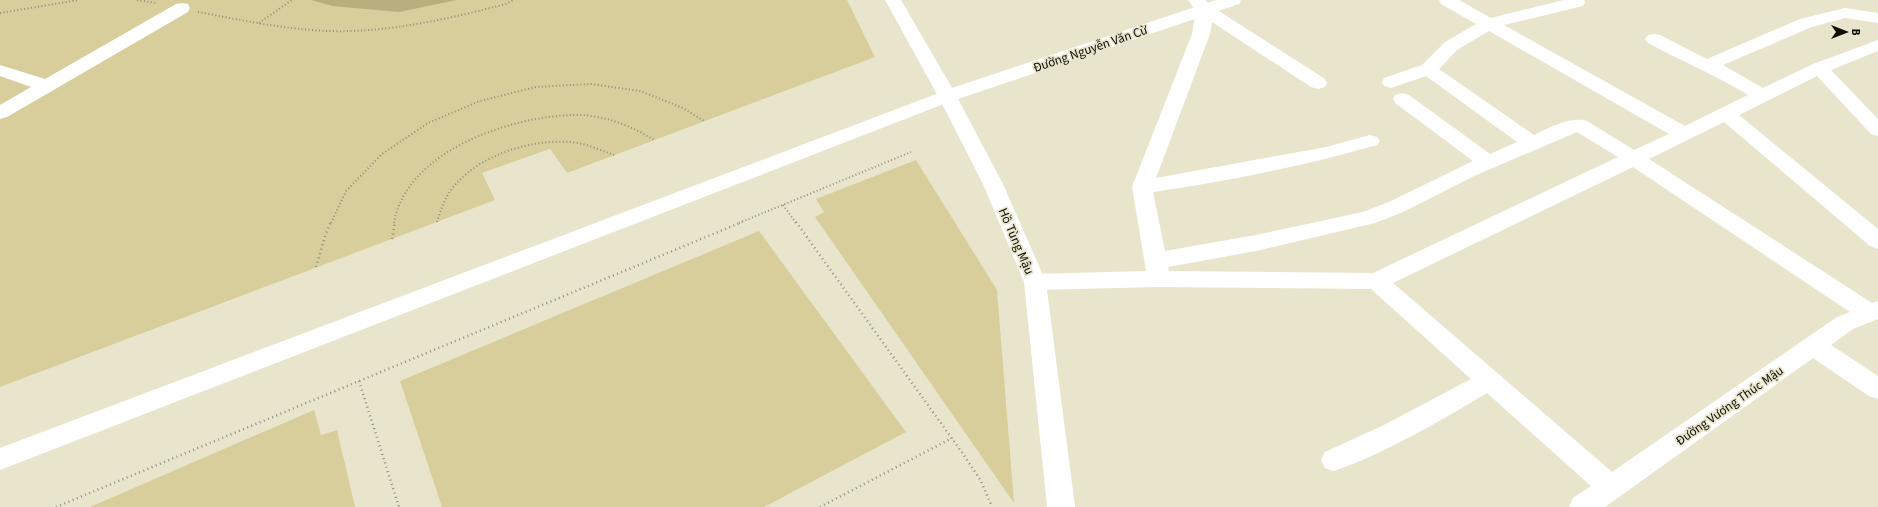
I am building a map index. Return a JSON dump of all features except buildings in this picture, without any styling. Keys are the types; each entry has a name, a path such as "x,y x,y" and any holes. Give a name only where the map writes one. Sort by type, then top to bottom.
{"street":[{"name":"Hồ Tùng Mậu","path":"893,0 947,96 993,184 1035,282 1060,507"},
{"name":"Đường Nguyễn Văn Cừ","path":"0,459 947,96 1200,5 1233,0"},
{"path":"1448,0 1684,134"},
{"path":"1857,0 1878,9"},
{"path":"1391,82 1428,69 1451,46 1490,23 1577,2"},
{"path":"1200,5 1318,83"},
{"path":"1157,270 1142,187 1201,34 1200,5"},
{"path":"0,113 182,8"},
{"path":"1708,65 1806,23 1845,13 1878,18"},
{"path":"1654,39 1691,59 1727,74 1763,96"},
{"path":"1035,282 1157,270 1376,281 1819,68 1878,45"},
{"path":"1819,68 1878,130"},
{"path":"1428,69 1532,143"},
{"path":"0,70 46,86"},
{"path":"1402,99 1488,162"},
{"path":"1726,114 1878,241"},
{"path":"1157,270 1256,244 1367,218 1396,207 1488,162 1574,125 1580,125 1874,312"},
{"path":"1142,187 1184,181 1326,153 1370,141"},
{"path":"1376,281 1611,487"},
{"name":"Đường Vương Thúc Mậu","path":"1583,507 1845,323 1874,312"},
{"path":"1813,346 1878,390"},
{"path":"1334,460 1396,432 1440,409 1489,380"}],"path":[{"path":"0,13 79,0"},
{"path":"137,0 258,23 328,31 404,27 457,17 506,4 512,0"},
{"path":"258,23 292,0"},
{"path":"316,267 326,233 346,191 382,154 428,123 480,101 536,87 590,84 640,91 683,108 704,121"},
{"path":"392,239 392,225 403,195 427,167 460,144 499,126 540,117 580,115 616,121 646,134 654,140"},
{"path":"437,222 445,196 462,178 484,162 510,150 540,143 569,142 594,147 614,155"},
{"path":"56,507 911,152"},
{"path":"783,205 952,438 981,481 992,507"},
{"path":"359,381 398,507"},
{"path":"820,507 952,438"}],"shaded area":[{"path":"0,0 847,0 875,57 567,173 550,149 482,173 495,200 0,387"},
{"path":"311,0 457,0 399,12 332,6"},
{"path":"916,160 997,290 1014,503 815,217 824,212 816,199"},
{"path":"759,231 906,432 764,507 442,507 400,381"},
{"path":"314,410 321,435 337,430 355,507 90,507"}]}
